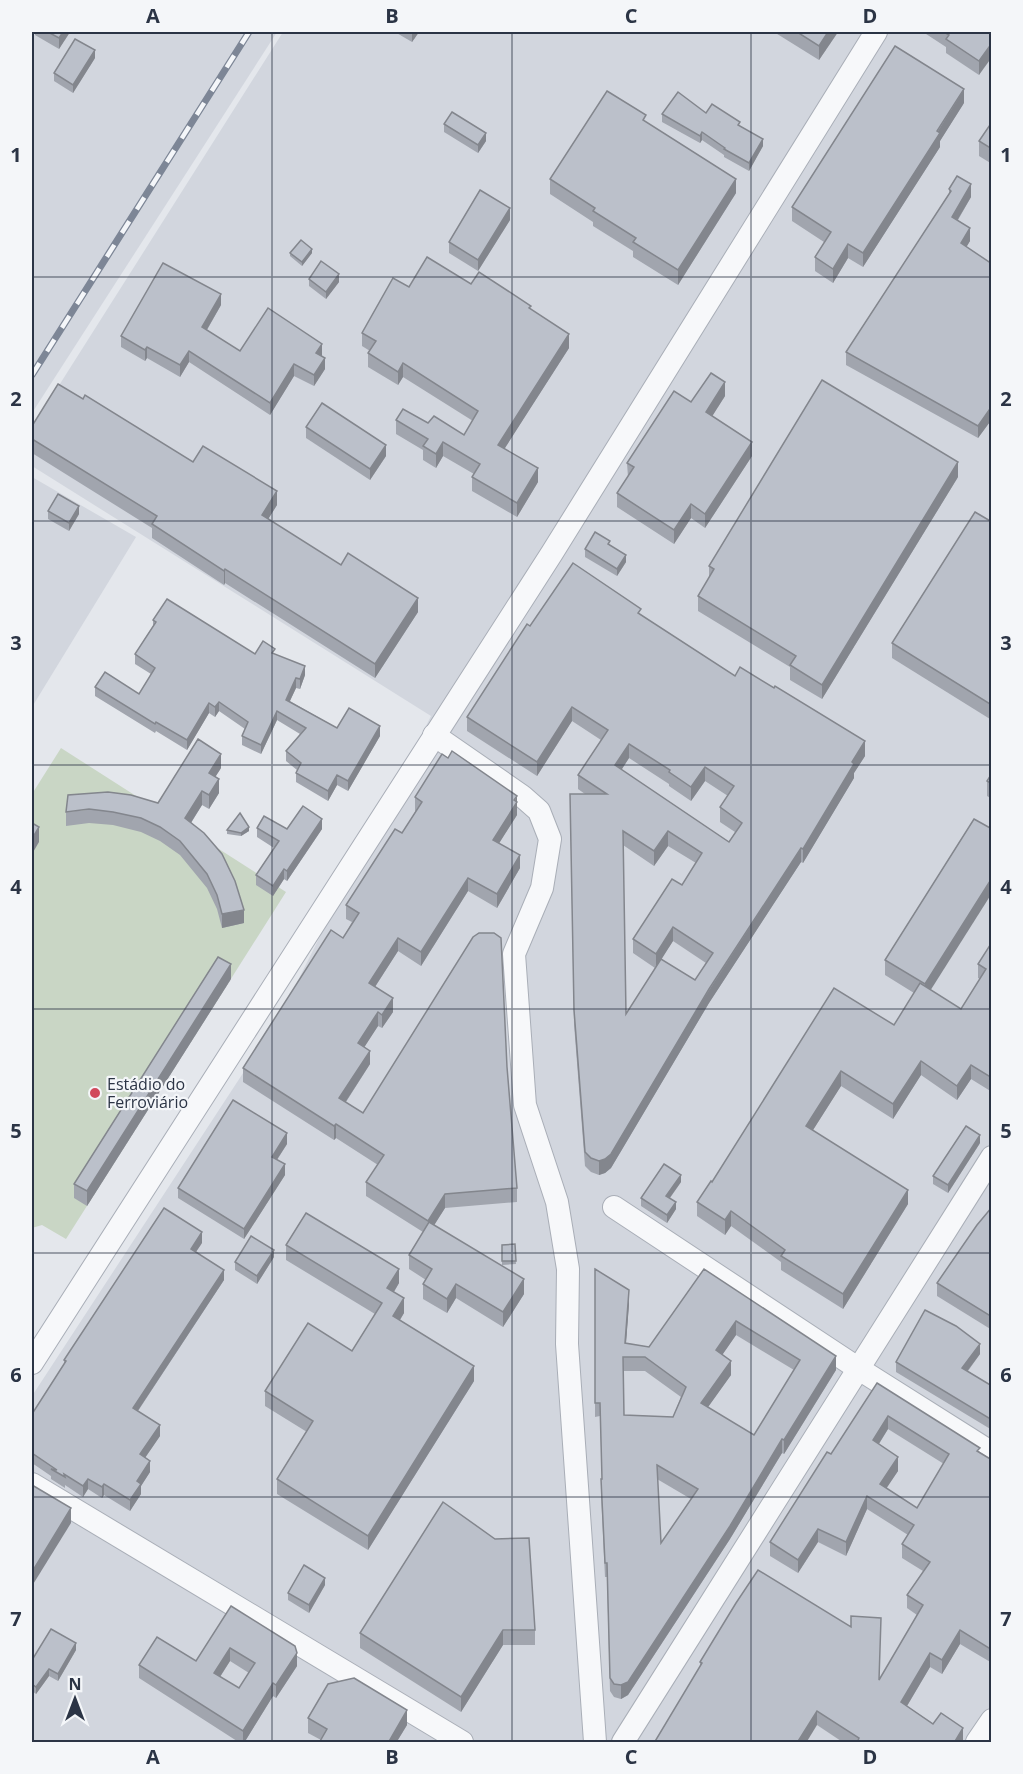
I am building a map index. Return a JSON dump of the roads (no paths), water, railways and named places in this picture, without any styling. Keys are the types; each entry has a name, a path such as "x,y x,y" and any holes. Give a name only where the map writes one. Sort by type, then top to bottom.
{"street":[{"path":"32,1363 552,553 876,32"},
{"path":"434,735 522,796 539,811 550,840 542,888 514,954 525,1105 557,1202 568,1269 567,1344 595,1743"},
{"path":"623,1743 992,1157"},
{"path":"614,1207 859,1369 992,1453"},
{"path":"32,1484 462,1743"},
{"path":"977,1743 992,1720"}],"railway":[{"path":"32,375 249,32"}],"place":[{"name":"Estádio do Ferroviário","path":"95,1093"}]}
